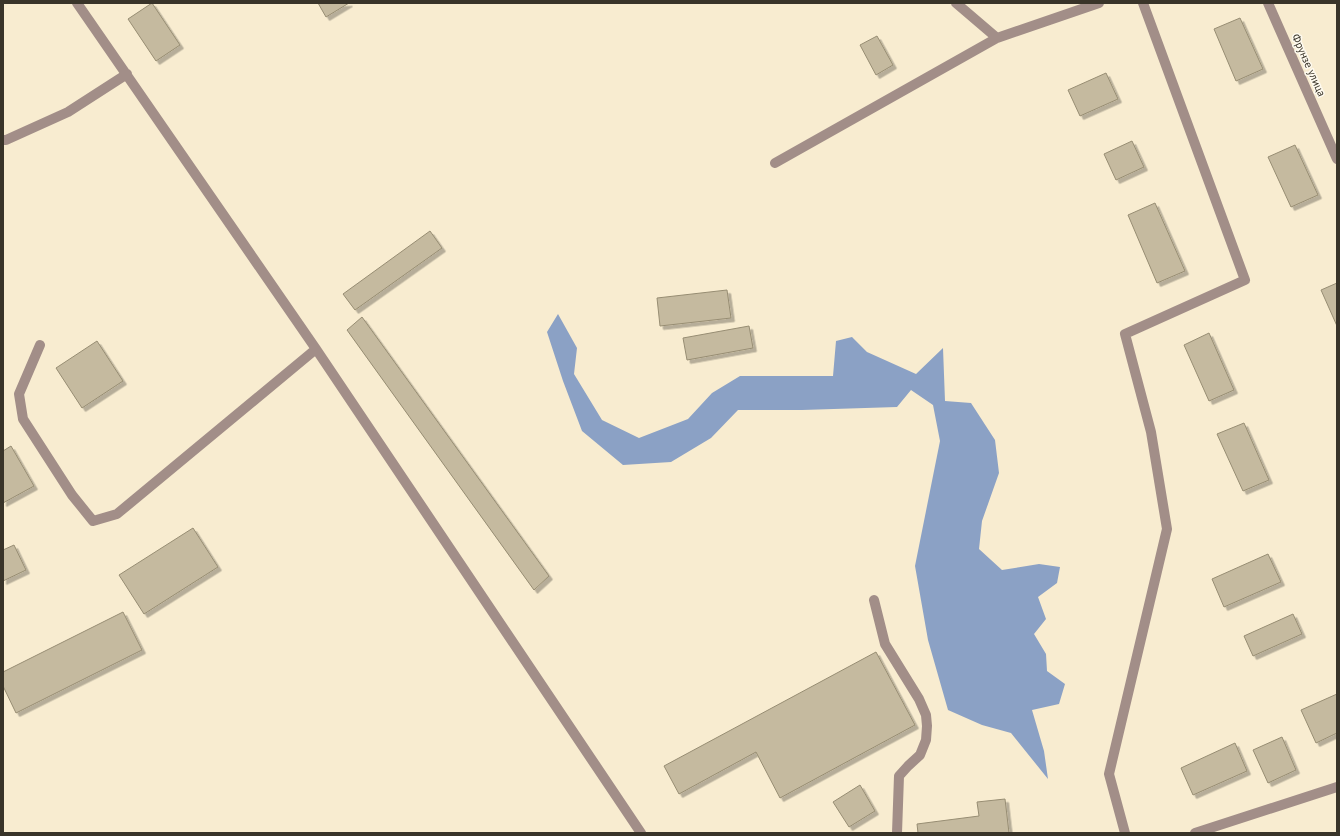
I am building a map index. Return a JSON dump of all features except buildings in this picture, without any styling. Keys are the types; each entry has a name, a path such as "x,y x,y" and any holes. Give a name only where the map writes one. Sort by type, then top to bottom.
{"street":[{"path":"77,3 316,348 641,833"},
{"path":"956,3 997,38"},
{"path":"775,163 997,38 1099,3"},
{"path":"1124,833 1109,774 1167,529 1151,432 1125,334 1245,280 1143,3"},
{"name":"Фрунзе улица","path":"1268,3 1337,159"},
{"path":"3,140 68,112 127,74"},
{"path":"40,345 19,394 23,419 72,495 92,521 117,514 316,348"},
{"path":"874,600 886,644 919,699 926,715 926,740 920,755 899,776 897,833"},
{"path":"1195,833 1337,787"}],"water":[{"path":"558,314 577,348 574,374 602,420 639,438 688,419 712,393 740,376 833,376 836,341 852,337 867,352 916,374 943,348 945,401 971,403 995,440 999,473 982,521 979,549 1002,570 1039,564 1060,567 1057,583 1038,597 1046,619 1034,634 1046,654 1047,671 1065,684 1059,704 1032,710 1044,751 1048,779 1011,733 982,725 948,710 928,640 915,566 940,441 933,405 911,390 897,407 802,410 738,410 711,438 671,462 623,465 582,431 563,381 547,332"}]}
